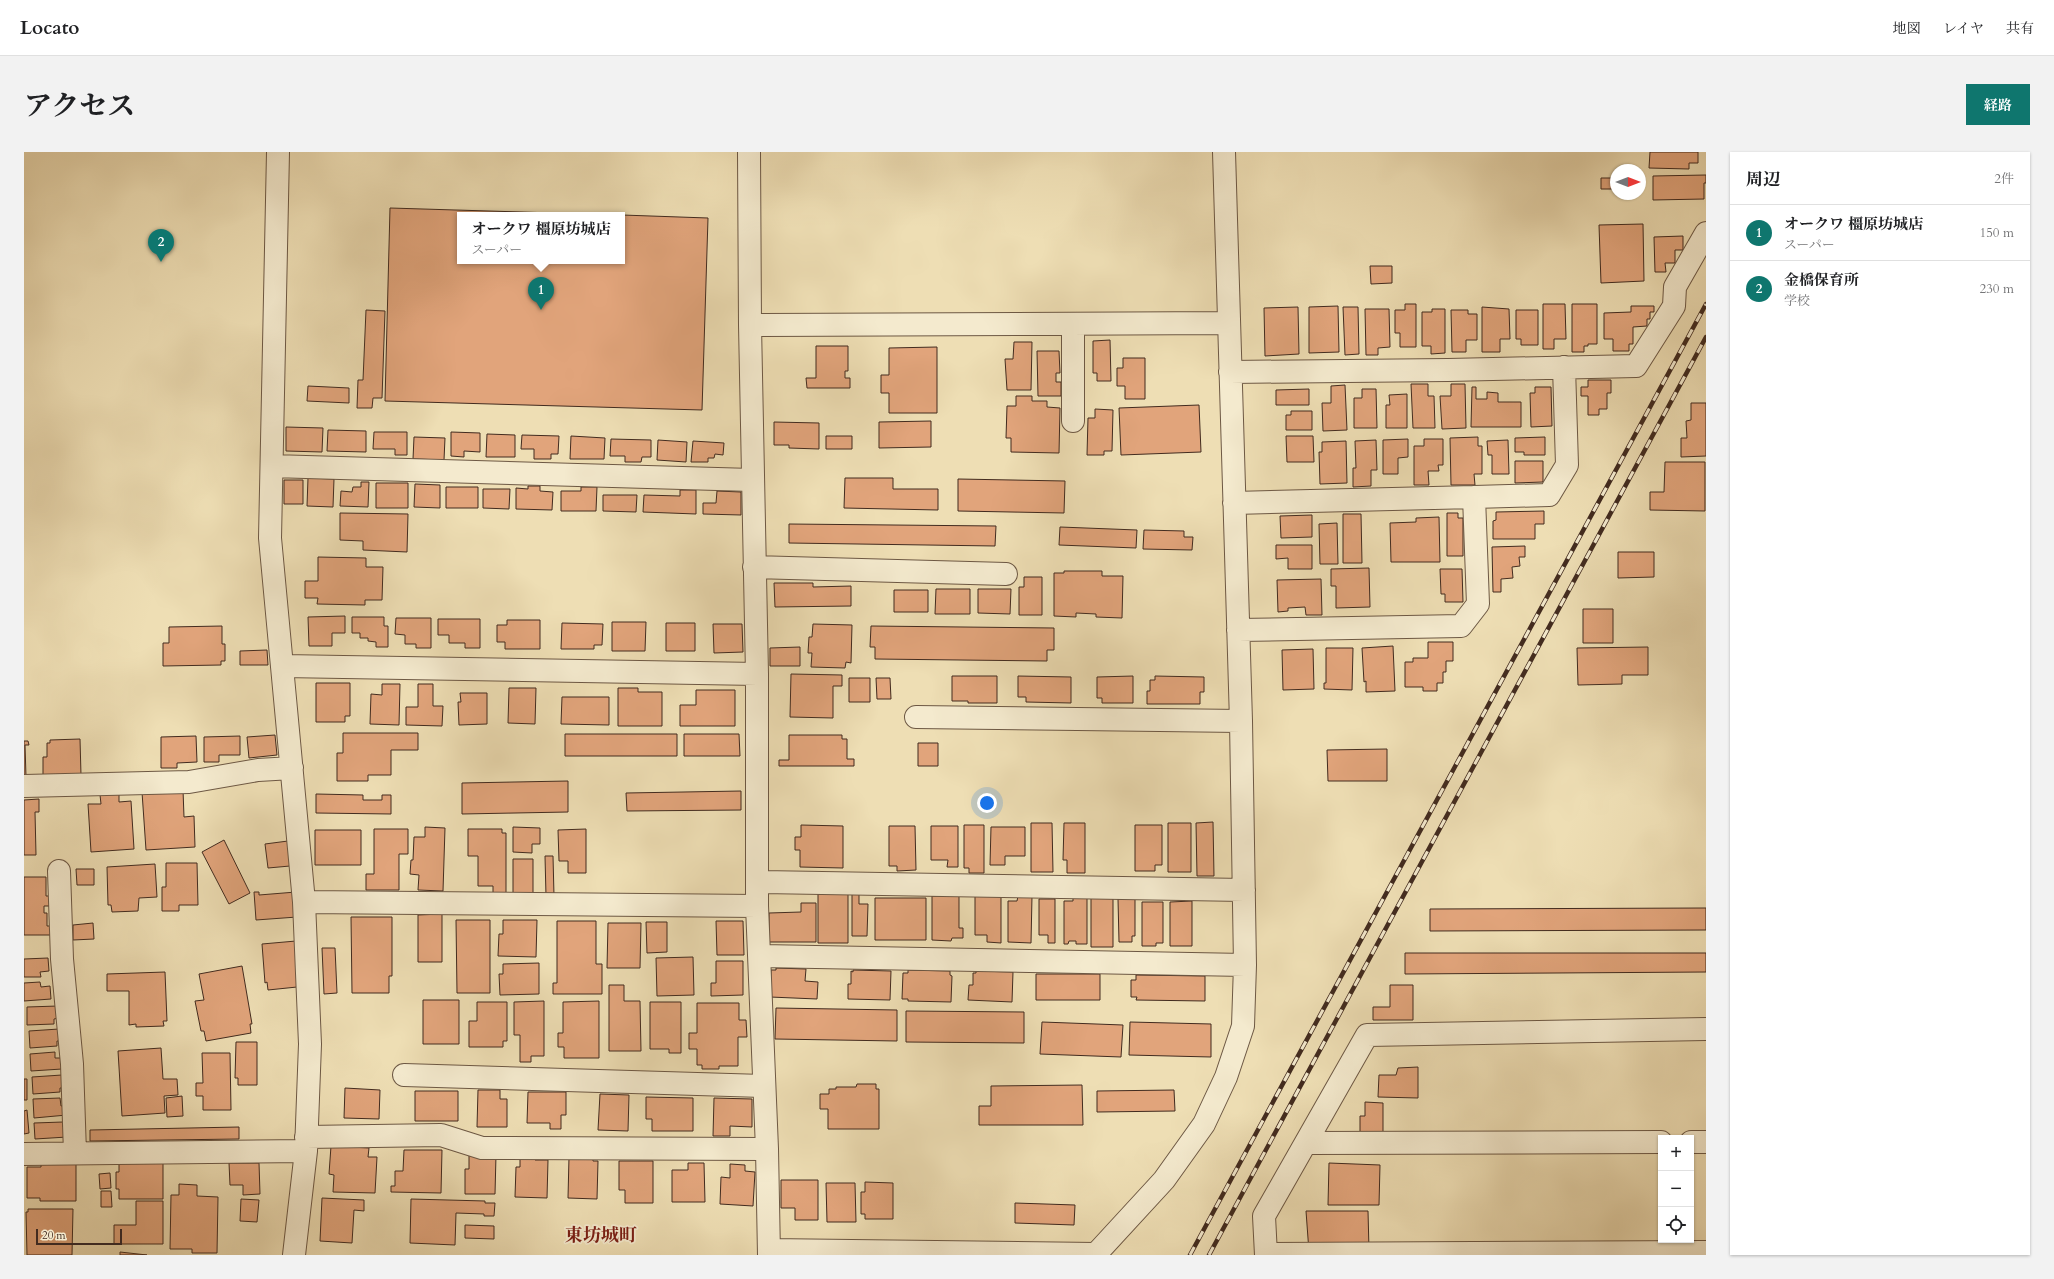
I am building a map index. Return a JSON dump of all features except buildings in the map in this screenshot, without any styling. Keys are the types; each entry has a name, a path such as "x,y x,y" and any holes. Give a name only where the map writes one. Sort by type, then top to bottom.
{"street":[{"path":"278,152 270,538 304,902 310,1044 306,1144 294,1255"},
{"path":"749,152 752,480 757,674 757,906 767,1149 769,1252 1095,1255 1164,1180 1204,1124 1226,1077 1243,1026 1245,965 1241,721 1224,152"},
{"path":"1230,372 1636,366 1674,306 1675,287 1706,233"},
{"path":"750,325 1229,323"},
{"path":"1073,324 1073,421"},
{"path":"1234,502 1549,495 1567,465 1564,367"},
{"path":"272,466 752,480"},
{"path":"1238,630 1461,626 1478,604 1474,497"},
{"path":"754,567 1006,574"},
{"path":"283,666 757,674"},
{"path":"916,717 1241,721"},
{"path":"24,786 189,782 258,770 292,768"},
{"path":"59,871 62,958 72,1064 75,1154"},
{"path":"758,882 1244,890"},
{"path":"304,902 757,906"},
{"path":"759,956 1245,965"},
{"path":"1706,1029 1367,1035 1264,1216 1266,1255 1706,1252"},
{"path":"404,1075 764,1086"},
{"path":"24,1154 75,1154 306,1144 441,1135 482,1148 767,1149"},
{"path":"1306,1143 1658,1142"},
{"path":"1694,1142 1706,1142"}],"railway":[{"path":"1190,1255 1706,304"},
{"path":"1209,1255 1706,337"}],"place":[{"name":"金橋保育所","path":"161,262"},
{"name":"オークワ 橿原坊城店","path":"541,310"}],"district":[{"name":"東坊城町","path":"601,1235"}]}
